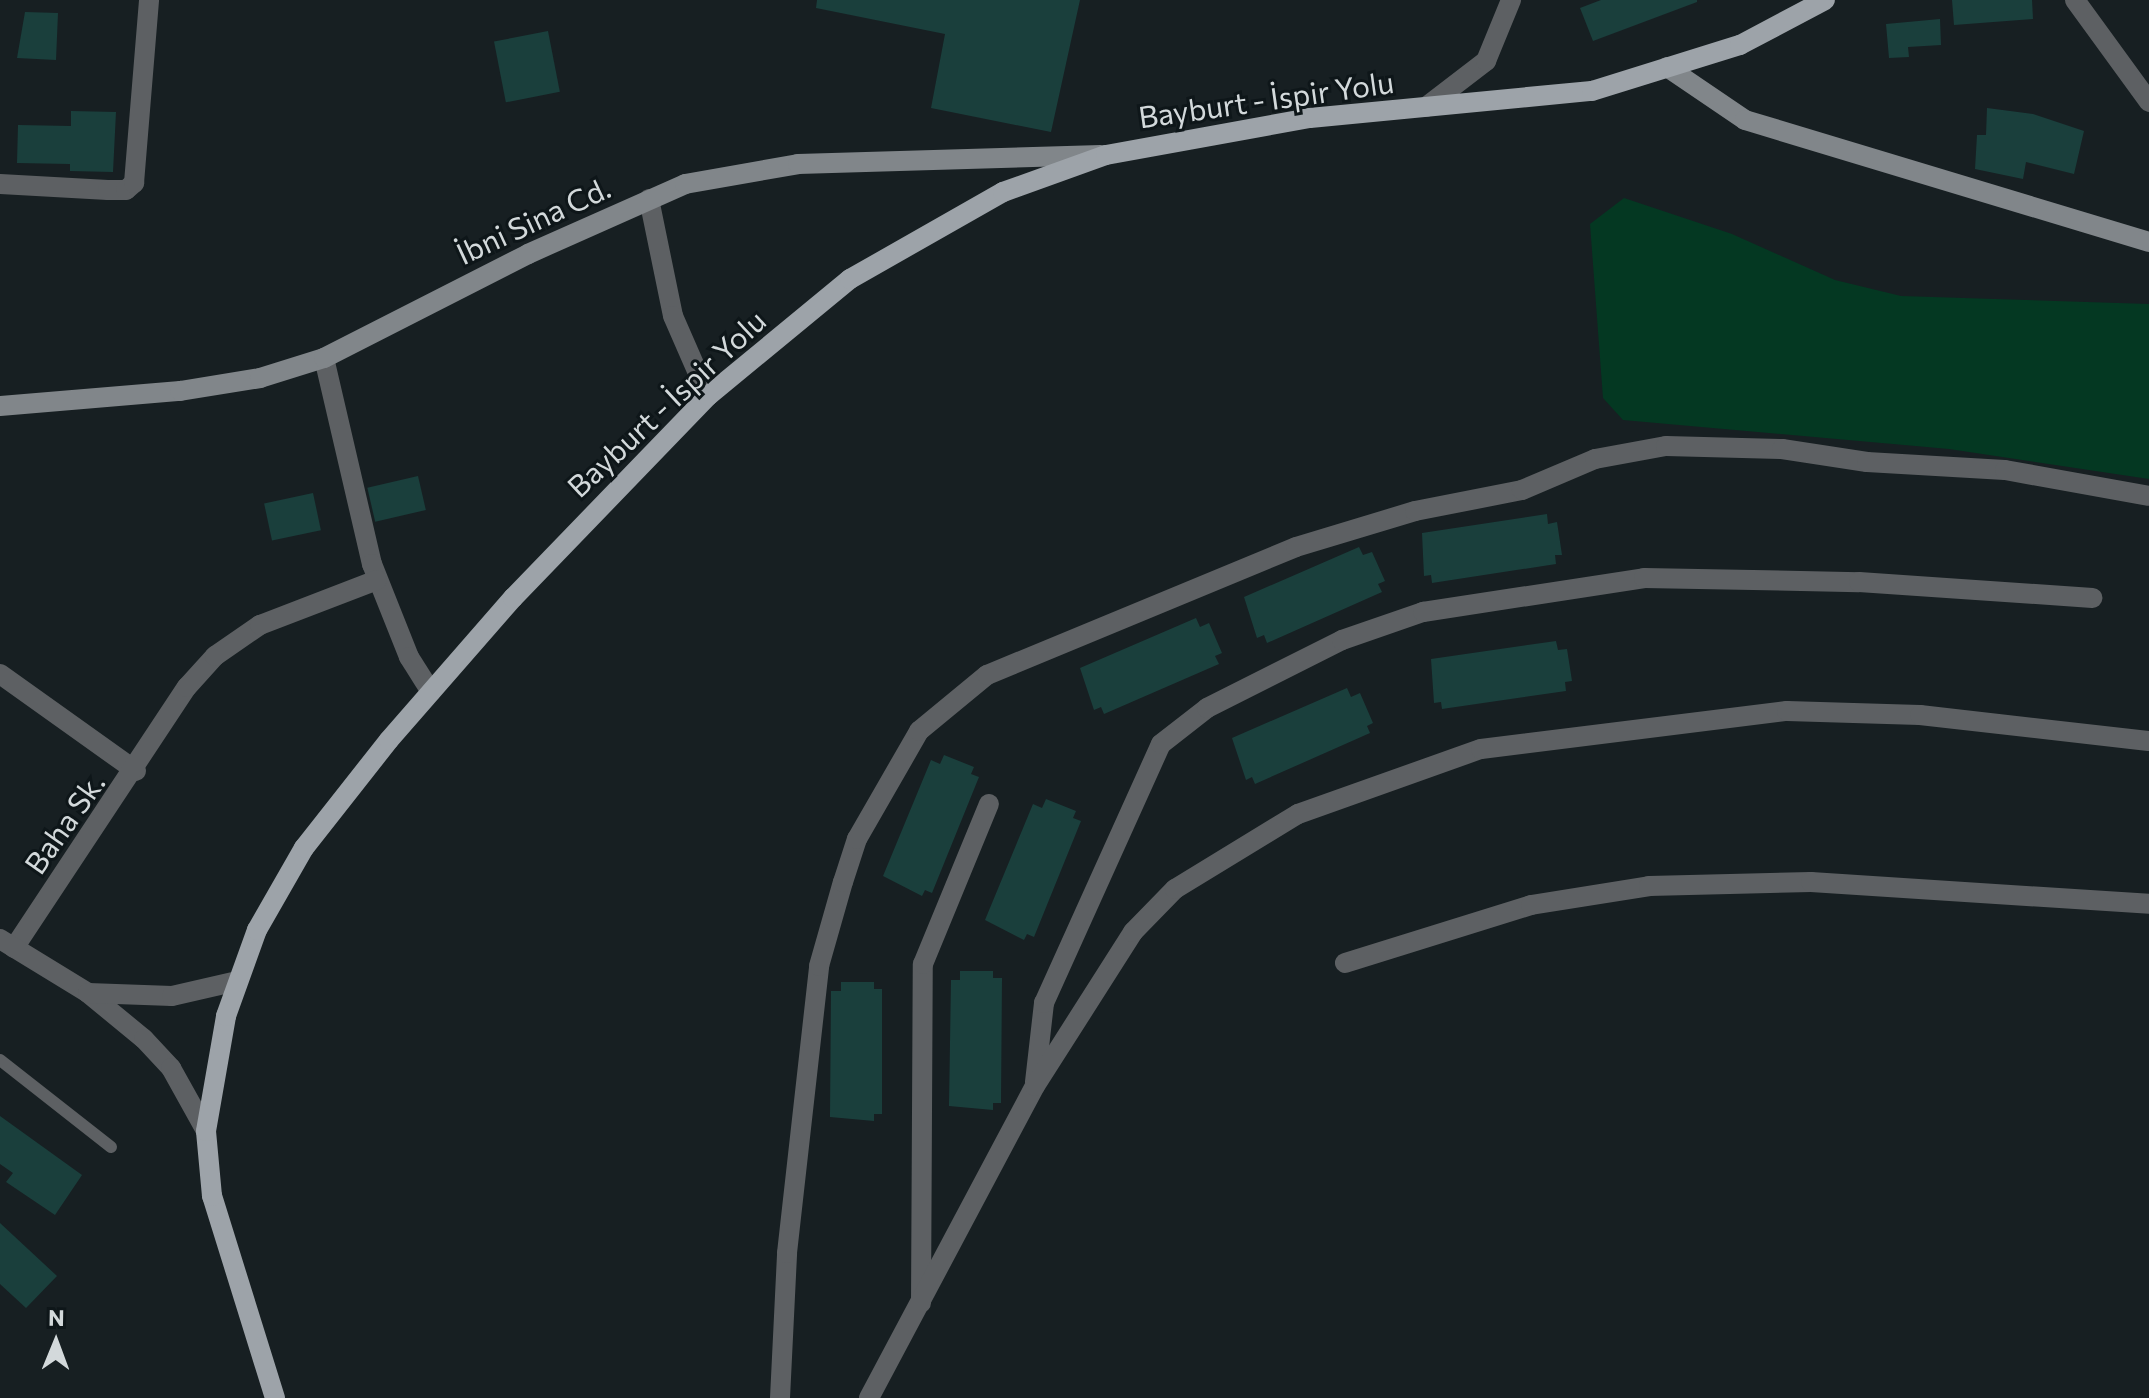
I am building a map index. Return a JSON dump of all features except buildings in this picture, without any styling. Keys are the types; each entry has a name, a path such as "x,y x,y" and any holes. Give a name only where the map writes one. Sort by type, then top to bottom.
{"main road":[{"name":"Bayburt - İspir Yolu","path":"275,1398 216,1211 206,1131 216,1058 237,981 269,905 304,848 431,692 513,598 708,396 850,279 1003,192 1106,155 1310,118 1592,91 1740,45 1825,0"},
{"path":"1667,67 1745,120 2149,242"},
{"name":"İbni Sina Cd.","path":"0,406 180,391 260,378 324,358 685,184 798,164 1106,155"}],"street":[{"path":"0,184 117,190 134,183 149,0"},
{"path":"1426,107 1486,61 1511,0"},
{"path":"2075,0 2149,102"},
{"path":"649,199 673,316 708,396"},
{"path":"324,358 377,580 409,657 431,692"},
{"path":"780,1398 787,1253 819,966 839,896 857,839 919,731 987,675 1296,547 1415,511 1522,490 1595,459 1666,446 1782,449 1867,462 2005,470 2149,496"},
{"path":"1035,1086 1044,1003 1161,744 1207,708 1342,640 1423,612 1644,578 1859,582 2092,598"},
{"name":"Baha Sk.","path":"7,944 136,771 187,687 215,656 260,625 377,580"},
{"path":"0,674 136,771"},
{"path":"869,1398 887,1358 921,1307 1035,1086 1133,932 1175,889 1298,814 1481,749 1787,711 1920,715 2149,741"},
{"path":"921,1307 923,964 989,804"},
{"path":"1345,963 1531,905 1676,884 1811,882 2149,904"},
{"path":"7,944 88,993 171,1068 206,1131"},
{"path":"88,993 172,996 237,981"}],"lane":[{"path":"0,1060 111,1147"}],"green space":[{"path":"1624,198 1732,234 1835,280 1901,296 2149,304 2149,479 1949,449 1623,420 1603,398 1590,224"}]}
